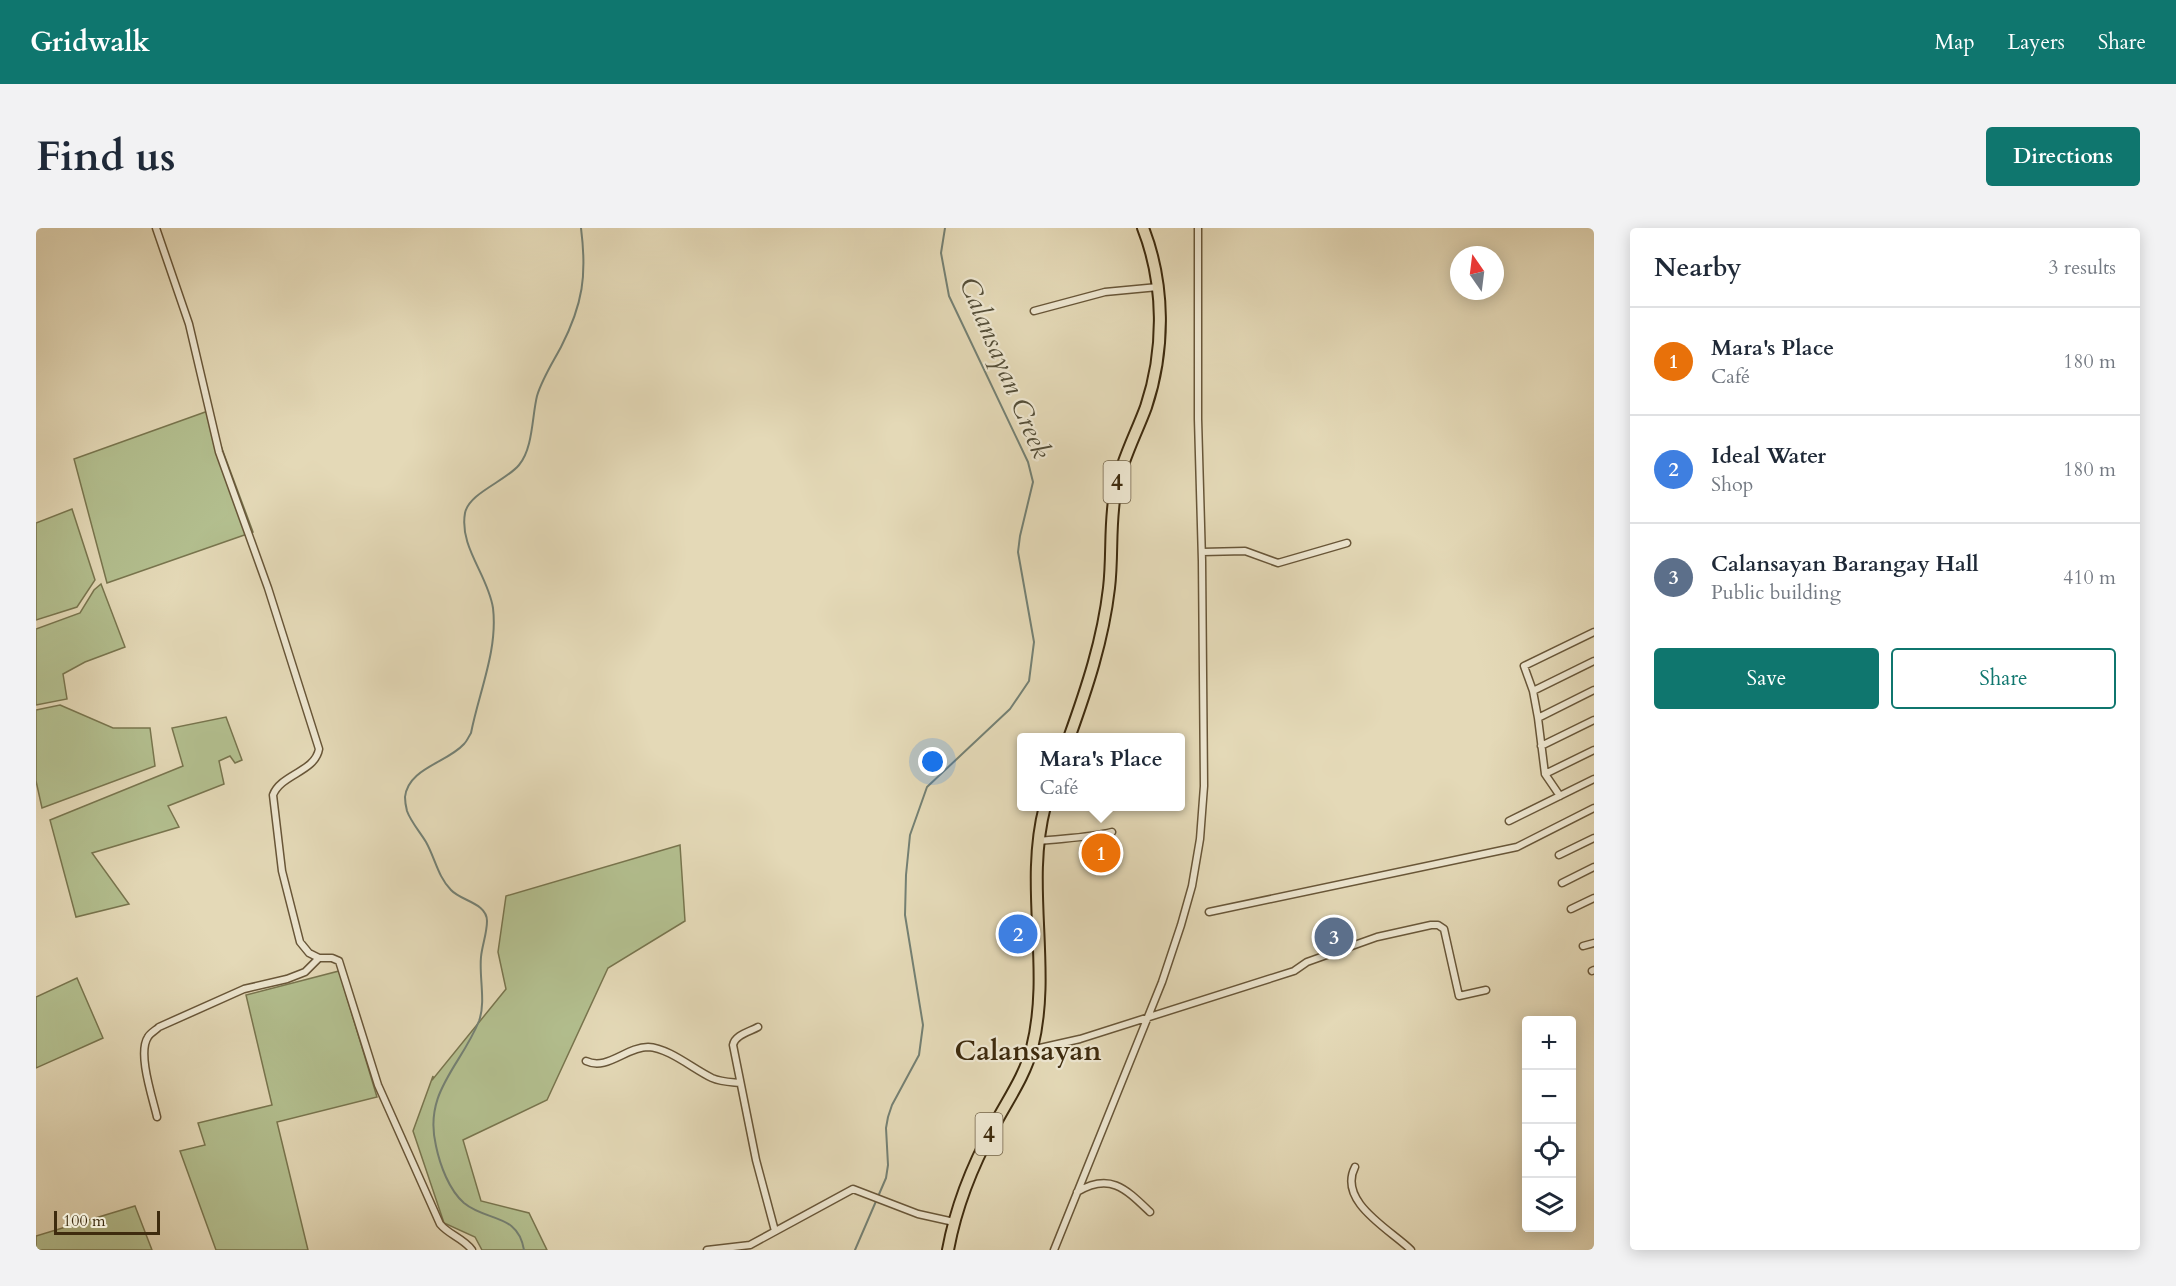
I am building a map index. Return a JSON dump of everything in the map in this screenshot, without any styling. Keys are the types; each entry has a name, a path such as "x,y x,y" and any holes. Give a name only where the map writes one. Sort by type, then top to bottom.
{"highway":[{"name":"4","path":"1070,733 1097,654 1105,616 1110,578 1115,490 1154,377 1159,330 1158,287 1143,228"},
{"name":"4","path":"948,1250 960,1197 970,1173 1023,1072 1031,1050 1039,995 1036,879 1038,841 1044,811"}],"street":[{"path":"156,228 189,324 219,452 255,549 319,748 318,755 313,761 274,790 272,803 282,871 297,933 300,942 309,953 319,958 332,958 339,961 378,1085 440,1224 445,1231 457,1237 472,1250"},
{"path":"1054,1250 1149,1016 1181,925 1192,886 1200,839 1204,786 1202,552 1198,419 1198,228"},
{"path":"1034,311 1105,292 1158,287"},
{"path":"1202,552 1245,551 1278,563 1347,543"},
{"path":"1560,796 1545,774 1533,691 1524,666 1594,632"},
{"path":"1533,691 1594,661"},
{"path":"1538,718 1594,690"},
{"path":"1541,746 1594,720"},
{"path":"1545,774 1594,750"},
{"path":"1509,821 1594,779"},
{"path":"1209,912 1517,847 1594,808"},
{"path":"1038,841 1077,836 1089,837 1112,832"},
{"path":"1559,855 1594,838"},
{"path":"1562,883 1594,867"},
{"path":"1571,909 1594,898"},
{"path":"1031,1050 1080,1038 1294,971 1307,962 1377,938 1431,925 1444,929 1459,996 1486,990"},
{"path":"1583,946 1594,943"},
{"path":"157,1117 145,1066 144,1048 148,1037 159,1027 244,989 287,979 305,972 319,958"},
{"path":"758,1027 734,1040 734,1054 756,1160 775,1231"},
{"path":"586,1061 599,1065 640,1048 651,1047 661,1050 712,1078 740,1083"},
{"path":"1355,1167 1351,1183 1356,1199 1374,1219 1411,1250"},
{"path":"1077,1192 1091,1184 1103,1183 1118,1186 1150,1212"},
{"path":"706,1250 750,1245 853,1189 902,1209 954,1222"}],"green space":[{"path":"208,411 253,532 107,583 74,459"},
{"path":"72,509 95,580 77,607 36,620 36,523"},
{"path":"101,584 125,647 85,662 63,674 67,699 36,705 36,629 80,613 94,590"},
{"path":"60,705 113,728 150,728 155,766 42,808 36,781 36,710"},
{"path":"226,717 242,760 235,763 230,756 219,761 224,784 168,806 179,827 92,853 129,904 76,917 50,820 183,766 172,728"},
{"path":"680,845 685,921 608,968 547,1100 463,1140 481,1201 529,1213 547,1250 482,1250 475,1237 444,1223 413,1131 433,1076 433,1079 506,989 498,952 506,896"},
{"path":"339,971 377,1097 277,1122 308,1250 216,1250 180,1151 205,1145 198,1123 272,1105 246,995"},
{"path":"77,978 103,1038 36,1068 36,997"},
{"path":"135,1206 152,1250 36,1250 36,1236"}],"waterway":[{"path":"524,1250 521,1238 508,1224 473,1209 459,1198 446,1177 436,1146 433,1127 439,1095 481,1014 481,957 487,921 483,910 455,894 447,885 426,842 409,815 405,797 413,779 457,751 471,733 490,655 494,624 490,596 466,538 465,513 473,499 513,471 524,458 539,390 561,347 579,303 584,260 581,228"},
{"name":"Calansayan Creek","path":"855,1250 886,1178 888,1117 919,1055 923,1025 905,915 910,835 927,787 1010,709 1029,681 1034,642 1018,552 1033,482 1028,462 949,296 941,253 945,228"}],"place":[{"name":"Mara's Place","path":"1101,853"},
{"name":"Ideal Water","path":"1018,934"},
{"name":"Calansayan Barangay Hall","path":"1334,937"}],"district":[{"name":"Calansayan","path":"1028,1051"}]}
